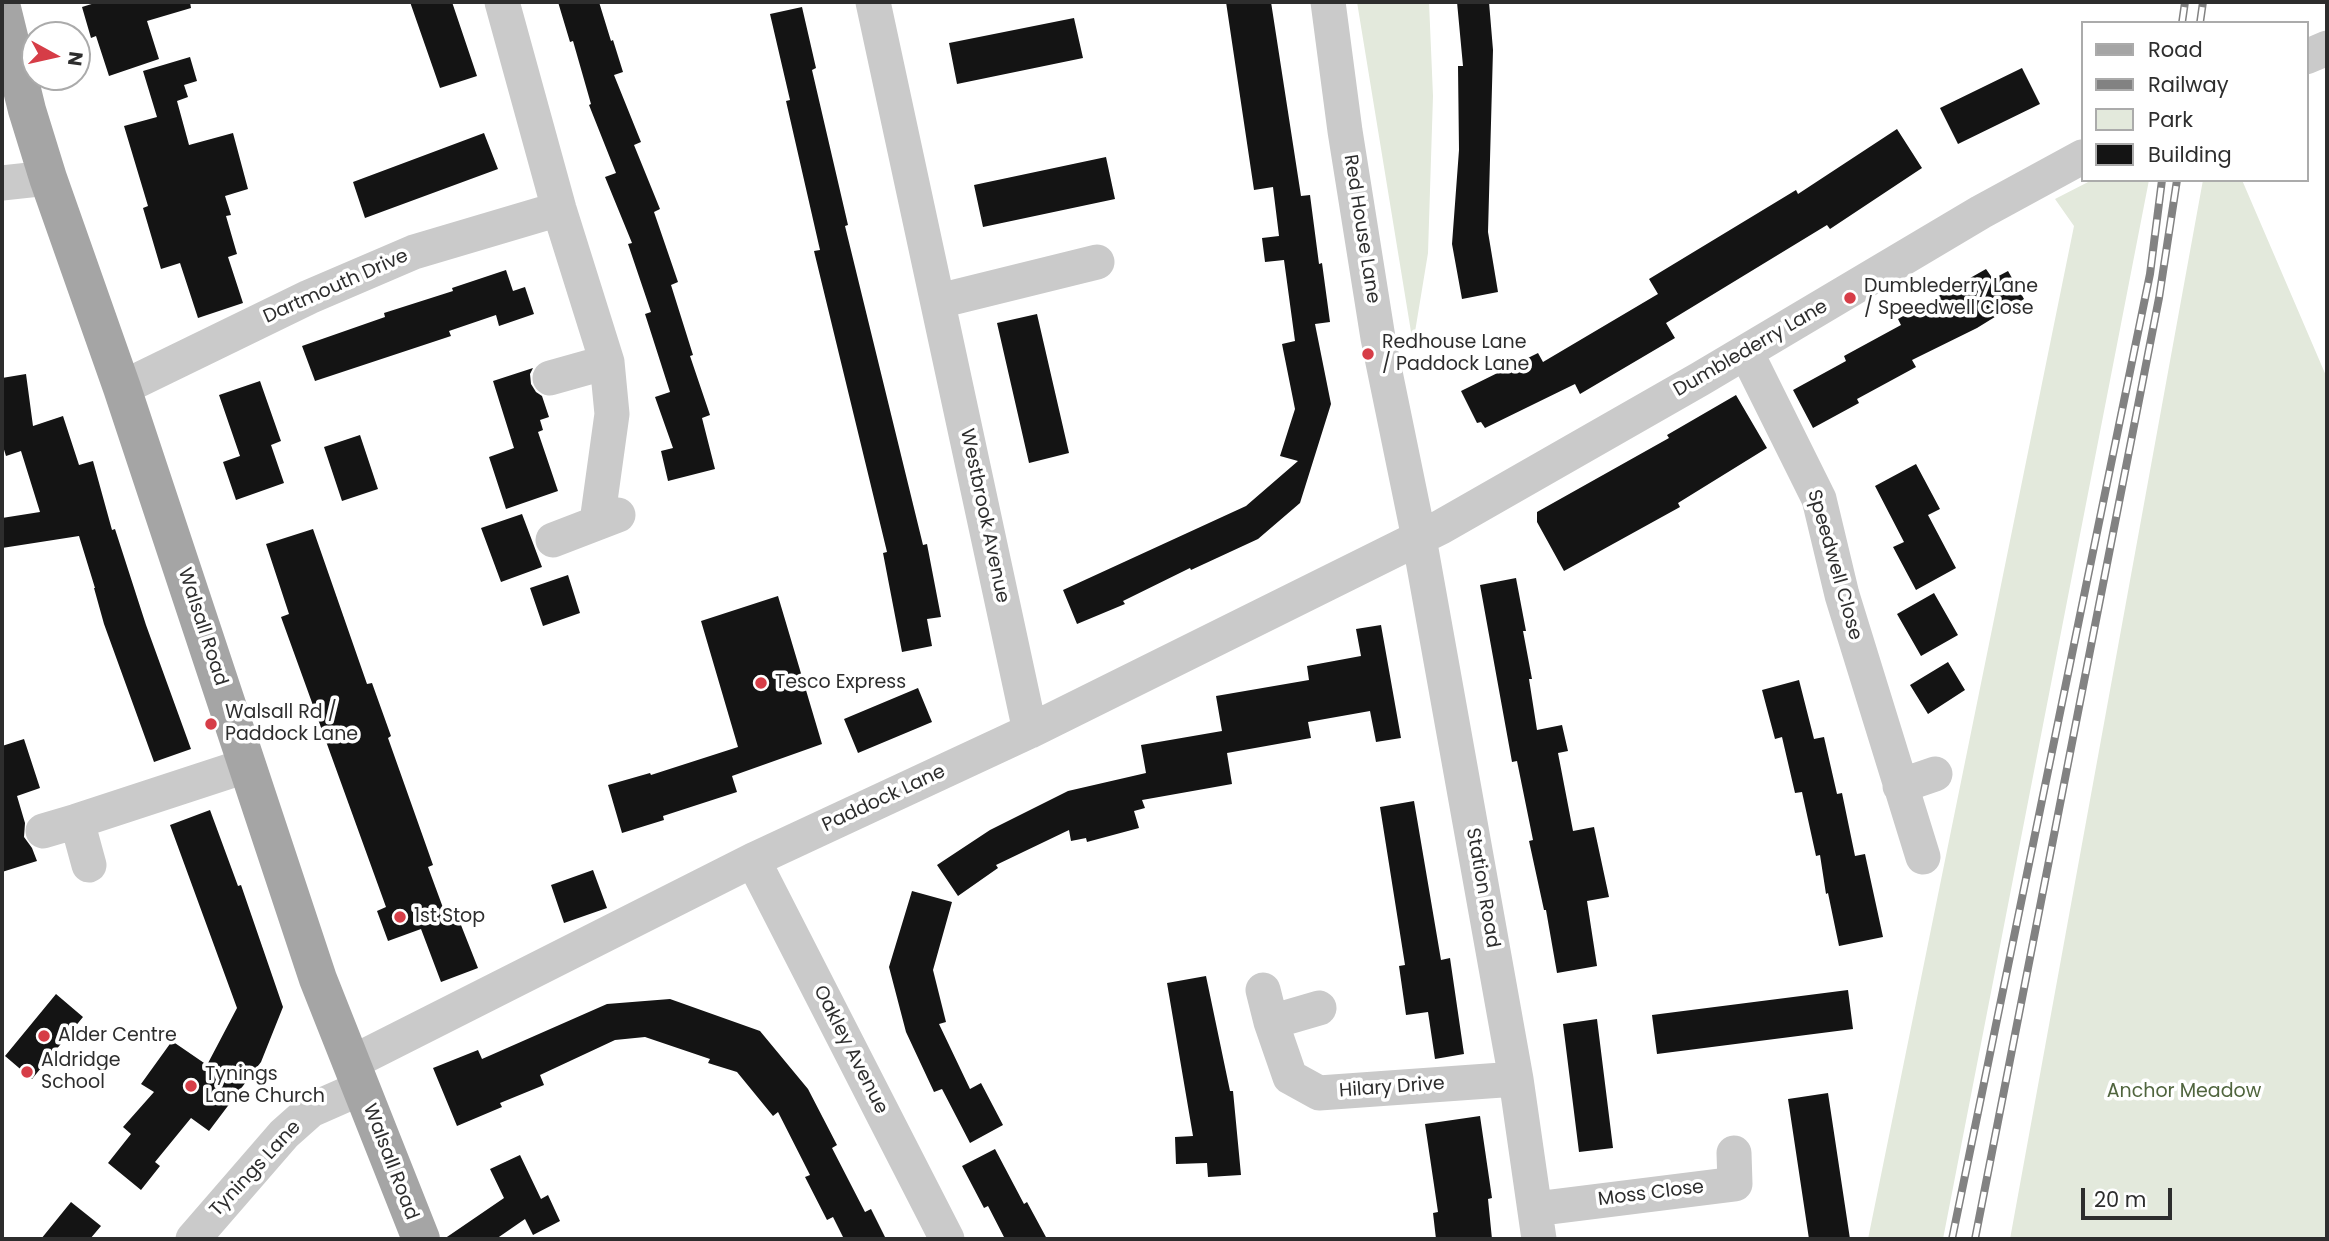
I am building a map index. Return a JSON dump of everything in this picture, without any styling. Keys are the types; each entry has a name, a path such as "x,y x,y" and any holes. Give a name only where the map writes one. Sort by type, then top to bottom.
{"main road":[{"name":"Walsall Road","path":"2,8 27,110 48,178 122,388 318,979 421,1239"}],"street":[{"path":"502,2 515,101 559,209 607,362 612,414 607,518 553,540"},
{"name":"Westbrook Avenue","path":"873,2 1030,731"},
{"name":"Red House Lane","path":"1328,2 1345,131 1378,338 1419,537"},
{"name":"Dumblederry Lane","path":"1419,537 1464,514 1746,352 1981,212 2080,158"},
{"path":"2,183 48,178"},
{"name":"Dartmouth Drive","path":"122,388 309,297 414,252 559,209"},
{"path":"939,301 1097,262"},
{"name":"Speedwell Close","path":"1746,352 1819,499 1842,595 1923,857"},
{"path":"550,378 607,362"},
{"name":"Paddock Lane","path":"356,1075 753,860 1030,731 1419,537"},
{"name":"Station Road","path":"1419,537 1516,1079 1537,1224"},
{"path":"43,831 248,765"},
{"path":"1900,786 1935,774"},
{"path":"77,821 89,864"},
{"name":"Oakley Avenue","path":"753,860 947,1239"},
{"name":"Hilary Drive","path":"1319,1008 1267,1006 1290,1077 1318,1093 1365,1092 1516,1079"},
{"name":"Tynings Lane","path":"193,1239 228,1196 293,1126 356,1075"},
{"name":"Moss Close","path":"1537,1224 1735,1184 1734,1153"}],"green space":[{"path":"1357,2 1429,2 1433,96 1428,253 1413,344"},
{"path":"2088,182 2149,182 1943,1239 1868,1239 2074,226 2055,199"},
{"name":"Anchor Meadow","path":"2203,182 2243,182 2327,378 2327,1239 2010,1239"}],"building":[{"path":"98,2 190,2 191,8 147,21 159,59 109,76 96,36 91,38 91,21 86,21 82,7"},
{"path":"410,2 452,2 477,76 440,88"},
{"path":"558,2 599,2 611,41 613,40 623,72 614,75 641,142 634,145 660,209 654,212 678,282 671,285 693,355 690,356 710,415 702,418 715,469 668,481 661,451 673,448 655,397 670,392 645,314 651,312 628,244 632,243 605,177 616,173 589,105 591,104 573,41 570,42"},
{"path":"1226,2 1271,2 1301,196 1310,195 1319,264 1322,263 1330,322 1315,324 1331,404 1300,503 1258,539 1191,570 1190,568 1123,601 1125,604 1077,624 1063,590 1246,506 1298,461 1280,456 1295,409 1282,344 1295,341 1284,260 1265,262 1262,238 1279,236 1273,187 1254,190"},
{"path":"1457,2 1489,2 1493,50 1488,232 1498,292 1462,299 1452,244 1459,150 1458,66 1463,66"},
{"path":"802,7 816,68 812,70 848,225 845,226 923,545 927,544 941,617 927,619 932,646 902,652 883,553 887,552 814,251 820,250 786,101 790,100 770,14"},
{"path":"1074,18 1083,58 957,84 949,43"},
{"path":"190,57 197,81 184,85 188,97 177,101 189,145 233,133 248,189 225,196 231,215 226,216 237,254 228,257 243,303 198,318 180,263 161,269 143,208 148,206 124,126 157,117 143,71"},
{"path":"2022,68 2040,104 1958,144 1940,108"},
{"path":"1897,129 1922,168 1830,229 1827,225 1666,323 1675,338 1580,394 1575,384 1485,428 1481,422 1477,423 1461,391 1538,353 1543,362 1658,294 1649,279 1796,190 1798,194"},
{"path":"484,133 498,169 365,218 353,182"},
{"path":"1106,157 1115,199 983,227 974,185"},
{"path":"1986,269 1993,279 2008,271 2024,299 1977,328 1912,360 1916,367 1857,399 1859,403 1813,428 1793,390 1846,361 1844,356 1901,325 1898,319"},
{"path":"506,270 513,291 525,287 534,314 499,326 496,315 449,331 451,336 315,381 302,346 385,317 384,313 453,291 452,288"},
{"path":"1037,314 1069,453 1029,463 997,323"},
{"path":"533,368 530,374 531,384 542,396 549,417 540,420 543,430 538,432 558,491 506,509 489,457 514,448 493,381"},
{"path":"26,374 33,426 63,416 79,465 93,461 112,530 115,529 191,749 154,762 104,624 79,536 2,548 2,518 40,512 21,451 6,456 2,443 2,378"},
{"path":"260,381 281,441 271,445 284,483 236,500 223,462 240,456 219,395"},
{"path":"1736,395 1767,448 1678,503 1680,507 1564,571 1537,522 1537,512 1669,438 1667,435"},
{"path":"360,435 378,489 342,501 324,447"},
{"path":"1916,464 1940,509 1928,515 1956,568 1916,590 1893,547 1904,542 1875,486"},
{"path":"522,514 542,567 501,582 481,528"},
{"path":"313,529 367,684 372,683 391,736 388,738 433,865 428,867 449,924 459,920 478,968 441,982 421,929 388,941 377,911 386,907 281,617 289,614 266,544"},
{"path":"568,575 580,613 543,626 530,588"},
{"path":"1516,578 1526,631 1523,631 1532,679 1529,679 1537,730 1562,725 1568,751 1558,753 1573,831 1594,827 1609,897 1587,901 1597,966 1557,973 1546,910 1529,841 1533,840 1517,761 1512,762 1480,585"},
{"path":"1934,593 1958,635 1921,656 1897,614"},
{"name":"Tesco Express","path":"778,596 822,744 732,776 737,792 663,816 664,820 622,833 608,785 650,773 651,775 738,747 701,621"},
{"path":"1381,625 1401,738 1376,742 1370,711 1308,722 1311,738 1227,753 1232,784 1142,800 1145,808 1134,811 1139,828 1087,842 1086,838 1071,841 1069,830 996,865 998,868 958,896 937,865 990,830 1068,791 1146,773 1141,745 1222,731 1216,696 1309,680 1307,666 1361,656 1356,629"},
{"path":"1948,662 1965,690 1928,714 1910,685"},
{"path":"1799,680 1814,739 1824,737 1837,794 1842,793 1855,856 1865,854 1883,937 1839,946 1820,855 1816,856 1802,792 1795,793 1782,737 1775,739 1762,690"},
{"path":"918,688 932,722 858,753 844,719"},
{"path":"24,739 40,788 17,796 25,823 24,837 37,861 2,872 2,746"},
{"path":"1414,801 1441,960 1450,958 1464,1054 1435,1059 1428,1012 1406,1015 1399,966 1405,965 1380,807"},
{"path":"210,810 238,886 241,885 283,1007 261,1062 209,1131 191,1118 155,1162 160,1166 141,1190 108,1163 131,1134 123,1127 154,1092 141,1084 172,1041 207,1065 237,1008 170,825"},
{"path":"593,870 607,908 564,923 551,885"},
{"path":"912,891 952,902 933,970 946,1022 939,1024 970,1089 981,1083 1003,1125 970,1143 942,1089 934,1092 906,1032 889,967"},
{"path":"1206,976 1230,1091 1233,1091 1241,1175 1208,1177 1207,1163 1176,1164 1175,1137 1193,1136 1167,983"},
{"path":"1848,990 1853,1029 1657,1054 1652,1015"},
{"name":"Alder Centre","path":"56,994 83,1017 32,1079 5,1056"},
{"path":"670,999 760,1031 808,1089 837,1145 832,1148 865,1212 871,1209 886,1239 844,1239 833,1217 827,1220 805,1177 810,1175 778,1112 773,1116 737,1072 708,1063 710,1059 645,1037 615,1040 540,1075 544,1085 500,1103 502,1107 457,1126 433,1068 478,1050 482,1059 607,1004"},
{"path":"1597,1019 1613,1148 1579,1152 1563,1024"},
{"path":"1828,1093 1850,1239 1809,1239 1788,1099"},
{"path":"1480,1116 1492,1198 1488,1199 1492,1239 1436,1239 1433,1213 1438,1212 1425,1124"},
{"path":"995,1149 1024,1204 1027,1202 1047,1239 1005,1239 988,1206 984,1208 962,1166"},
{"path":"520,1155 541,1199 548,1195 560,1221 533,1235 525,1219 496,1239 444,1239 504,1198 490,1169"},
{"path":"71,1202 101,1226 90,1239 41,1239"}],"railway":[{"path":"2182,21 2185,2"},
{"path":"2200,21 2203,2"},
{"path":"1952,1239 2150,274 2162,182"},
{"path":"1975,1239 2159,298 2177,182"}],"place":[{"name":"Dumblederry Lane / Speedwell Close","path":"1850,298"},
{"name":"Redhouse Lane / Paddock Lane","path":"1368,354"},
{"name":"Tesco Express","path":"761,683"},
{"name":"Walsall Rd / Paddock Lane","path":"211,724"},
{"name":"1st Stop","path":"400,917"},
{"name":"Alder Centre","path":"44,1036"},
{"name":"Aldridge School","path":"27,1072"},
{"name":"Tynings Lane Church","path":"191,1086"}]}
